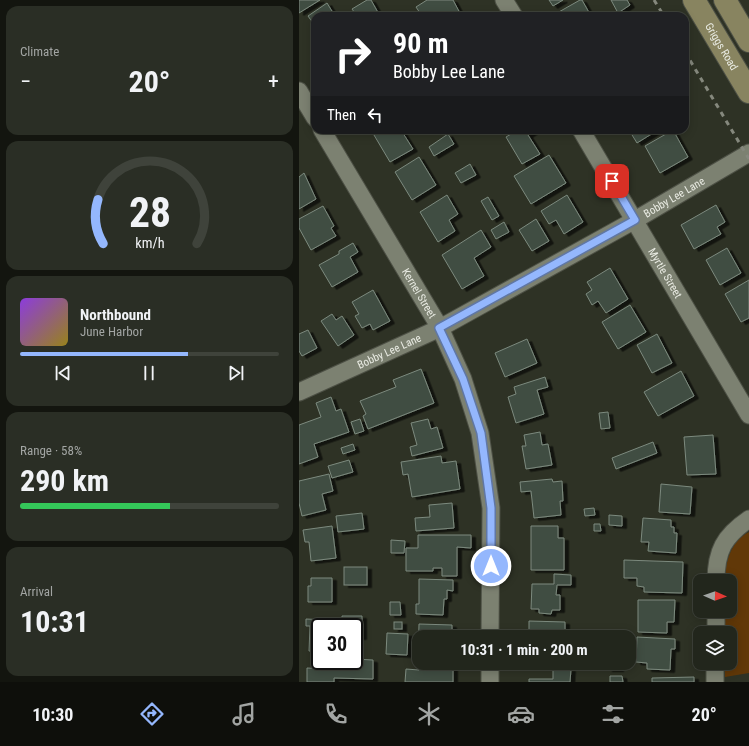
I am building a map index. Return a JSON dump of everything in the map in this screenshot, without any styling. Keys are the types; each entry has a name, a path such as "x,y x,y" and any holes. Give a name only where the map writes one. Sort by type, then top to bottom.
{"main road":[{"name":"Griggs Road","path":"694,0 749,92"},
{"path":"725,0 749,41"}],"street":[{"path":"505,0 512,12"},
{"path":"299,91 311,111"},
{"name":"Kernel Street","path":"324,134 439,328 463,379 481,433 491,508 490,630"},
{"name":"Myrtle Street","path":"583,134 749,415"},
{"name":"Bobby Lee Lane","path":"299,392 439,328 635,220 749,153"},
{"path":"716,574 716,566 721,547 732,532 749,519"},
{"path":"490,670 490,682"},
{"path":"715,670 715,682"}],"shaded area":[{"path":"749,532 749,673 725,677 725,670 737,670 737,626 725,626 725,618 737,618 737,574 725,574 733,546"}],"building":[{"path":"299,0 320,0 299,13"},
{"path":"367,0 371,0 378,12 354,12 352,9"},
{"path":"427,0 453,0 459,12 419,12 416,7"},
{"path":"549,0 563,0 553,6"},
{"path":"582,0 589,12 559,12"},
{"path":"611,0 627,0 630,5 617,12"},
{"path":"327,3 333,12 314,12"},
{"path":"373,134 404,134 413,149 390,162"},
{"path":"448,134 454,144 434,156 429,147"},
{"path":"511,134 530,134 528,135 540,154 522,164 506,137"},
{"path":"631,134 652,134 637,143"},
{"path":"666,134 675,134 688,157 660,173 645,146"},
{"path":"549,155 566,183 531,204 514,176"},
{"path":"419,157 436,185 412,200 395,172"},
{"path":"470,164 476,175 461,183 455,173"},
{"path":"304,173 316,199 299,209 299,177"},
{"path":"447,195 458,214 449,220 455,231 438,242 420,212"},
{"path":"567,195 583,222 564,234 556,220 549,224 541,211"},
{"path":"488,197 499,216 492,220 481,201"},
{"path":"716,205 725,222 717,227 721,234 694,249 681,225"},
{"path":"323,206 334,226 331,228 336,236 311,250 299,228 299,219"},
{"path":"536,219 549,241 532,251 519,230"},
{"path":"504,222 509,232 496,239 491,230"},
{"path":"481,230 491,247 474,258 484,276 462,289 442,255"},
{"path":"353,243 358,252 350,257 358,272 332,287 319,265 339,254 339,251"},
{"path":"727,248 741,273 720,285 706,260"},
{"path":"610,268 628,299 606,313 598,301 592,305 586,294 592,290 587,282"},
{"path":"749,280 749,318 741,322 725,294"},
{"path":"373,290 390,321 373,330 370,324 362,328 355,316 359,314 352,302"},
{"path":"630,305 646,332 618,349 602,322"},
{"path":"332,314 336,320 342,316 354,335 338,346 321,321"},
{"path":"308,330 317,348 302,356 299,351 299,334"},
{"path":"657,334 672,363 652,373 637,345"},
{"path":"527,339 537,363 505,377 495,353"},
{"path":"421,369 434,403 368,429 363,416 366,414 360,401 396,387 393,380"},
{"path":"681,371 694,396 658,416 644,392"},
{"path":"545,377 548,387 537,390 544,414 516,423 508,397 516,394 514,387"},
{"path":"331,397 336,411 341,409 349,432 314,444 318,457 299,464 299,425 321,417 316,403"},
{"path":"608,412 610,428 601,429 599,413"},
{"path":"360,419 364,431 355,434 351,422"},
{"path":"428,419 431,429 437,427 443,448 412,456 410,447 417,445 411,423"},
{"path":"540,432 542,445 548,444 552,465 526,469 522,446 526,446 524,435"},
{"path":"713,435 716,474 687,475 684,437"},
{"path":"653,442 657,453 616,469 612,458"},
{"path":"353,444 355,450 343,454 341,448"},
{"path":"441,456 442,463 456,461 460,489 412,497 408,474 403,475 401,462"},
{"path":"349,460 353,472 332,478 328,466"},
{"path":"329,474 333,491 322,494 326,510 302,516 299,503 299,481"},
{"path":"552,479 553,482 562,481 563,501 560,501 561,515 534,518 531,491 521,492 520,482"},
{"path":"661,484 692,487 690,514 659,512"},
{"path":"452,503 454,528 416,531 415,518 430,517 429,505"},
{"path":"594,508 595,515 585,516 584,509"},
{"path":"362,513 364,529 338,532 336,516"},
{"path":"609,515 622,516 622,526 609,525"},
{"path":"643,518 671,520 671,527 674,527 674,533 677,533 676,553 648,551 649,542 641,542"},
{"path":"594,524 600,524 601,531 594,531"},
{"path":"332,526 336,558 311,561 309,542 305,542 303,530"},
{"path":"531,526 558,526 558,538 564,538 564,570 531,570"},
{"path":"418,535 471,535 471,548 457,547 457,576 442,576 442,568 433,568 433,571 406,571 406,548 418,548"},
{"path":"391,540 405,541 404,553 391,553"},
{"path":"624,560 683,562 682,593 644,592 644,587 637,586 637,578 624,578"},
{"path":"344,567 367,567 367,585 344,585"},
{"path":"554,574 571,575 571,585 557,585 556,595 560,595 560,610 552,610 551,614 539,613 539,609 531,609 532,584 554,584"},
{"path":"311,578 332,578 332,602 308,602 308,586 311,586"},
{"path":"419,579 453,580 453,591 447,590 447,599 444,599 443,615 416,614 416,604 419,604"},
{"path":"638,600 675,600 674,622 667,622 667,633 638,632"},
{"path":"390,602 400,602 401,615 390,615"},
{"path":"342,616 362,616 362,618 342,618"},
{"path":"306,619 311,619 311,651 309,651 310,626 306,626"},
{"path":"529,621 565,622 565,630 529,630"},
{"path":"394,622 402,622 402,629 394,629"},
{"path":"419,624 452,625 452,630 419,630"},
{"path":"387,633 408,634 407,655 386,654"},
{"path":"637,637 675,639 675,649 671,649 670,670 647,669 647,663 636,662"},
{"path":"363,659 373,660 373,679 334,678 334,682 307,682 307,668 311,668 311,670 363,670"},
{"path":"406,669 453,670 453,682 405,682"},
{"path":"553,670 571,670 570,682 529,682 529,679 553,679"},
{"path":"610,676 622,676 623,682 610,682"},
{"path":"694,677 694,682 652,682 652,678"}],"railway":[{"path":"654,0 662,12"},
{"path":"689,59 749,159"}],"route":[{"path":"491,566 491,508 481,433 463,379 439,328 635,220 612,181"}]}
